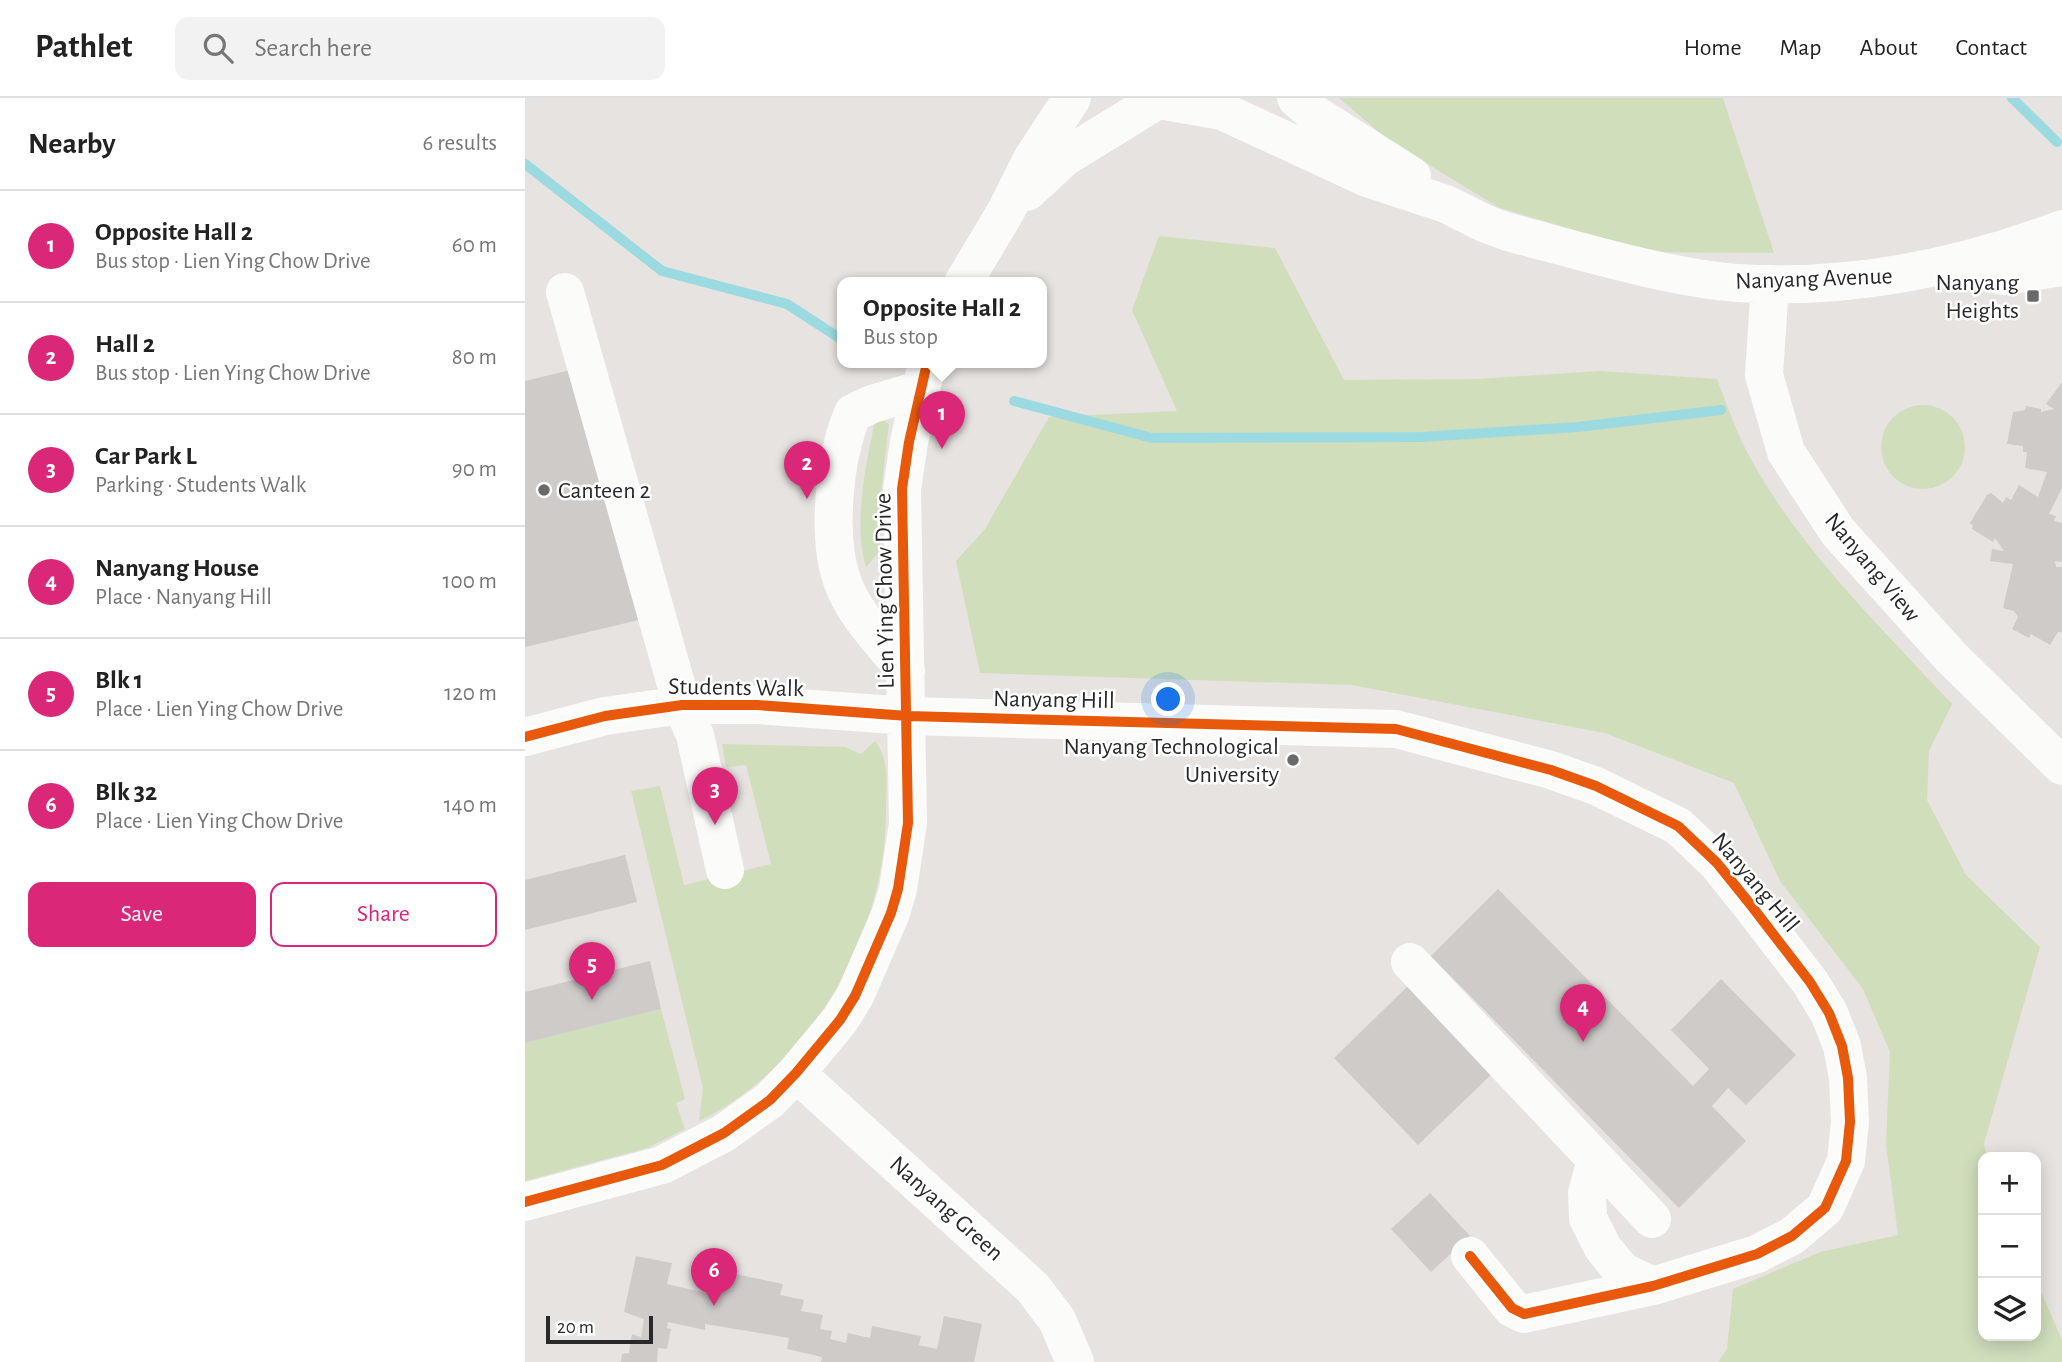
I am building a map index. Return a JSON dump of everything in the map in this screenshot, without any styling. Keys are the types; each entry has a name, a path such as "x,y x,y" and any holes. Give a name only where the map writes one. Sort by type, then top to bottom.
{"street":[{"path":"967,277 1006,211 1032,159 1072,98"},
{"name":"Nanyang Avenue","path":"1296,98 1313,113 1417,179 1446,204"},
{"path":"1006,211 1065,157 1171,100"},
{"name":"Nanyang Avenue","path":"1171,100 1222,111 1367,178 1446,204 1486,224 1556,245 1736,283 1770,284 1899,276 2062,229"},
{"path":"1944,263 2004,276 2062,267"},
{"name":"Nanyang View","path":"1770,284 1764,375 1786,452 1838,533 1951,657 2062,766"},
{"path":"565,292 682,705 695,735 725,870"},
{"path":"906,671 870,628 843,583 835,549 838,474 842,439 853,413 923,377"},
{"name":"Lien Ying Chow Drive","path":"525,1202 624,1178 685,1154 755,1111 796,1073 840,1020 855,996 891,914 898,889 908,822 908,716 901,571 902,489 923,377"},
{"name":"Students Walk","path":"525,737 605,716 682,705 757,705 908,716"},
{"name":"Nanyang Hill","path":"908,716 1396,729 1551,770 1596,786 1678,825 1717,863 1810,982 1829,1013 1842,1046 1848,1078 1850,1122 1846,1161 1825,1208 1792,1236 1757,1254 1653,1286 1524,1314 1512,1308 1470,1256"},
{"path":"1410,962 1652,1219"},
{"name":"Nanyang Green","path":"796,1073 1033,1288 1056,1320 1075,1362"},
{"path":"1596,1160 1587,1193 1588,1218 1603,1248 1622,1271 1653,1286"}],"green space":[{"path":"1339,98 1723,98 1774,253 1649,252 1500,208 1388,140"},
{"path":"1159,236 1275,248 1344,380 1477,379 1600,371 1717,379 1745,448 1788,518 1840,583 1952,704 1929,751 1927,800 1966,875 2040,947 1984,1144 1986,1152 1978,1152 1978,1341 2041,1341 2041,1292 2062,1340 2062,1362 1718,1362 1727,1349 1733,1289 1820,1252 1898,1235 1886,1144 1890,1052 1863,989 1780,881 1734,783 1605,733 1352,685 980,673 956,561 985,529 1049,417 1177,411 1132,310"},
{"path":"1923,405 1939,408 1958,424 1965,447 1962,463 1946,482 1923,489 1907,486 1888,470 1881,447 1884,431 1900,412"},
{"path":"882,420 889,424 881,492 880,551 866,567 861,532 862,494 875,421"},
{"path":"875,741 883,756 886,773 883,855 873,901 857,947 835,990 808,1030 776,1066 740,1097 699,1121 703,1088 631,791 660,786 684,885 771,864 746,765 726,767 722,744 845,747 861,754"},
{"path":"661,1009 685,1099 676,1103 685,1129 647,1148 525,1181 525,1043"}],"building":[{"path":"583,367 643,619 525,647 525,381"},
{"path":"2062,382 2062,488 2049,514 2056,516 2054,521 2062,523 2062,562 2055,561 2056,567 2062,567 2062,632 2058,632 2050,645 2031,634 2029,638 2012,629 2018,617 2014,611 2003,608 2013,564 1990,561 1992,549 2004,551 1995,538 1993,542 1972,529 1973,525 1970,523 1987,495 1991,493 2003,503 2006,497 2011,500 2019,485 2038,497 2047,472 2025,468 2027,452 2023,452 2023,446 2007,444 2013,412 2025,410 2026,406 2041,409 2041,412 2054,409 2046,404"},
{"path":"625,855 637,902 525,930 525,880"},
{"path":"1498,889 1693,1086 1709,1069 1671,1030 1721,979 1796,1055 1746,1105 1728,1088 1712,1106 1746,1141 1679,1208 1431,956"},
{"path":"650,961 661,1009 525,1043 525,992"},
{"path":"1412,982 1496,1070 1418,1145 1334,1058"},
{"path":"1430,1193 1470,1236 1431,1272 1391,1229"},
{"path":"636,1256 672,1263 667,1284 710,1294 714,1280 733,1285 735,1274 783,1284 780,1295 804,1300 801,1311 823,1315 820,1329 832,1331 830,1339 846,1343 848,1333 870,1338 872,1326 921,1336 919,1345 937,1349 944,1316 982,1324 974,1362 821,1362 822,1357 787,1349 789,1338 705,1324 705,1330 668,1322 667,1328 671,1329 667,1349 658,1348 657,1362 621,1362 622,1354 629,1353 632,1334 641,1337 644,1319 624,1312"}],"waterway":[{"path":"2012,98 2057,142"},
{"path":"525,164 662,271 787,304 837,336"},
{"path":"1014,401 1152,438 1422,437 1578,427 1721,410"}],"cycle path":[{"path":"525,1202 662,1165 724,1133 770,1100 796,1073 840,1020 855,996 891,913 898,889 908,823 902,489 909,442 926,368"},
{"path":"525,737 605,716 682,705 757,705 908,716 1396,729 1551,770 1596,786 1678,826 1717,863 1810,982 1829,1013 1842,1046 1848,1078 1850,1122 1846,1161 1825,1208 1792,1236 1757,1254 1653,1286 1524,1314 1512,1308 1470,1256"}],"place":[{"name":"Nanyang Heights","path":"2033,296"},
{"name":"Opposite Hall 2","path":"942,449"},
{"name":"Canteen 2","path":"544,490"},
{"name":"Hall 2","path":"807,499"},
{"name":"Nanyang Technological University","path":"1293,760"},
{"name":"Car Park L","path":"715,825"},
{"name":"Blk 1","path":"592,1000"},
{"name":"Nanyang House","path":"1583,1042"},
{"name":"Blk 32","path":"714,1306"}]}
